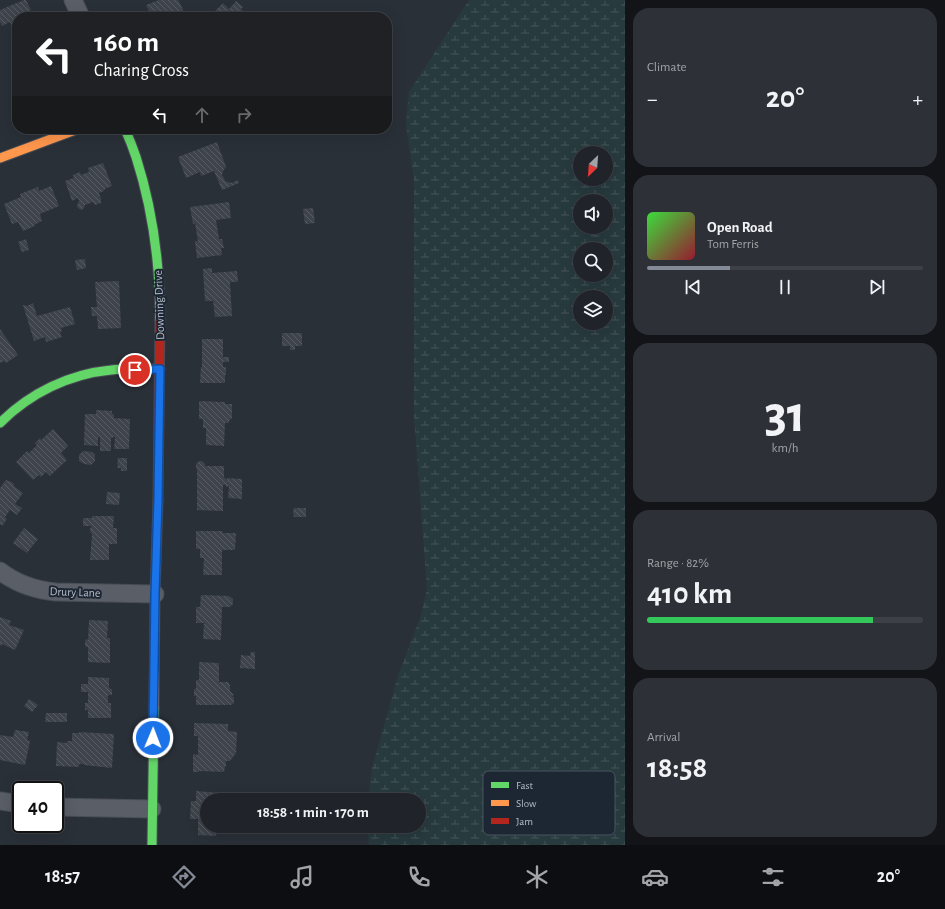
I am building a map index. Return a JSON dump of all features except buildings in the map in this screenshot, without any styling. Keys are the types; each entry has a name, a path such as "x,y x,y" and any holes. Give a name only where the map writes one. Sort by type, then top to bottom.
{"street":[{"path":"73,0 79,12"},
{"path":"0,158 65,134"},
{"name":"Downing Drive","path":"127,134 136,157 146,193 156,248 160,298 152,845"},
{"path":"0,423 19,405 56,385 76,378 110,370 160,369"},
{"name":"Drury Lane","path":"0,571 8,577 31,588 43,590 155,594"},
{"path":"0,801 12,803"},
{"path":"64,807 152,809"}],"green space":[{"path":"469,0 625,0 625,845 369,845 368,833 426,833 426,793 369,793 372,768 398,676 420,618 427,589 414,415 414,180 406,125 409,92"}],"traffic: fast":[{"path":"127,134 142,177 151,218 159,279 160,320"},
{"path":"0,423 12,412 37,394 65,381 95,372 129,369 160,369"},
{"path":"152,845 154,708"}],"traffic: slow":[{"path":"0,158 65,134"},
{"path":"154,708 158,500"}],"traffic: jam":[{"path":"158,500 160,320"}],"route":[{"path":"135,370 160,369 153,738"}]}
